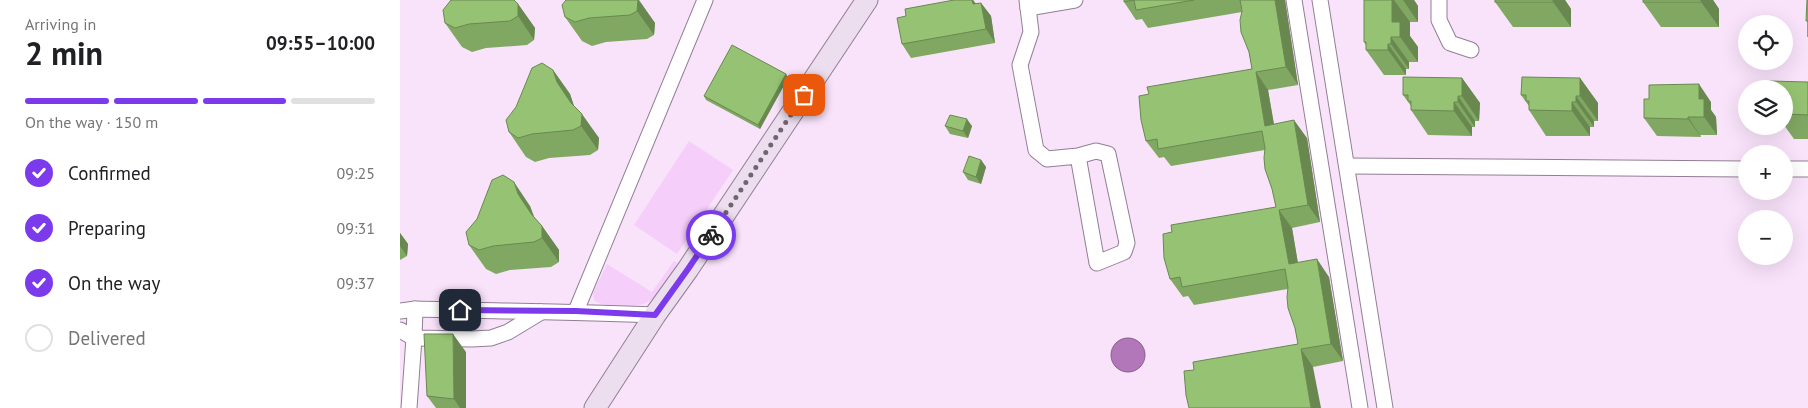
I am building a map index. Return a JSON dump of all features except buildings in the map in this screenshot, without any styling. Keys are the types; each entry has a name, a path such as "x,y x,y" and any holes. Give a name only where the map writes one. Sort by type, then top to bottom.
{"street":[{"path":"576,311 705,0"},
{"path":"595,408 655,315 688,269 867,0"},
{"path":"1076,0 1028,4 1031,32 1020,65 1036,150 1047,159 1078,156 1096,151 1108,154 1127,243 1124,252 1097,263 1078,156"},
{"path":"1294,0 1360,408"},
{"path":"1320,0 1385,408"},
{"path":"1439,0 1439,20 1450,43 1471,50"},
{"path":"1347,166 1738,169"},
{"path":"1793,169 1808,169"},
{"path":"409,408 414,338 407,310 576,311 655,315"},
{"path":"400,330 414,338 472,340 491,338 508,332 541,312"}],"shaded area":[{"path":"689,141 733,170 677,254 634,225"},
{"path":"674,261 677,263 662,288 646,303 639,305 609,305 594,300 593,293 607,264 652,292"},
{"path":"1128,338 1135,339 1140,343 1144,348 1144,362 1140,367 1135,371 1128,372 1121,371 1116,367 1112,362 1111,355 1112,348 1116,343 1121,339"}],"way so far":[{"path":"711,235 804,95"}],"route":[{"path":"460,310 576,311 655,315 711,235"}]}
